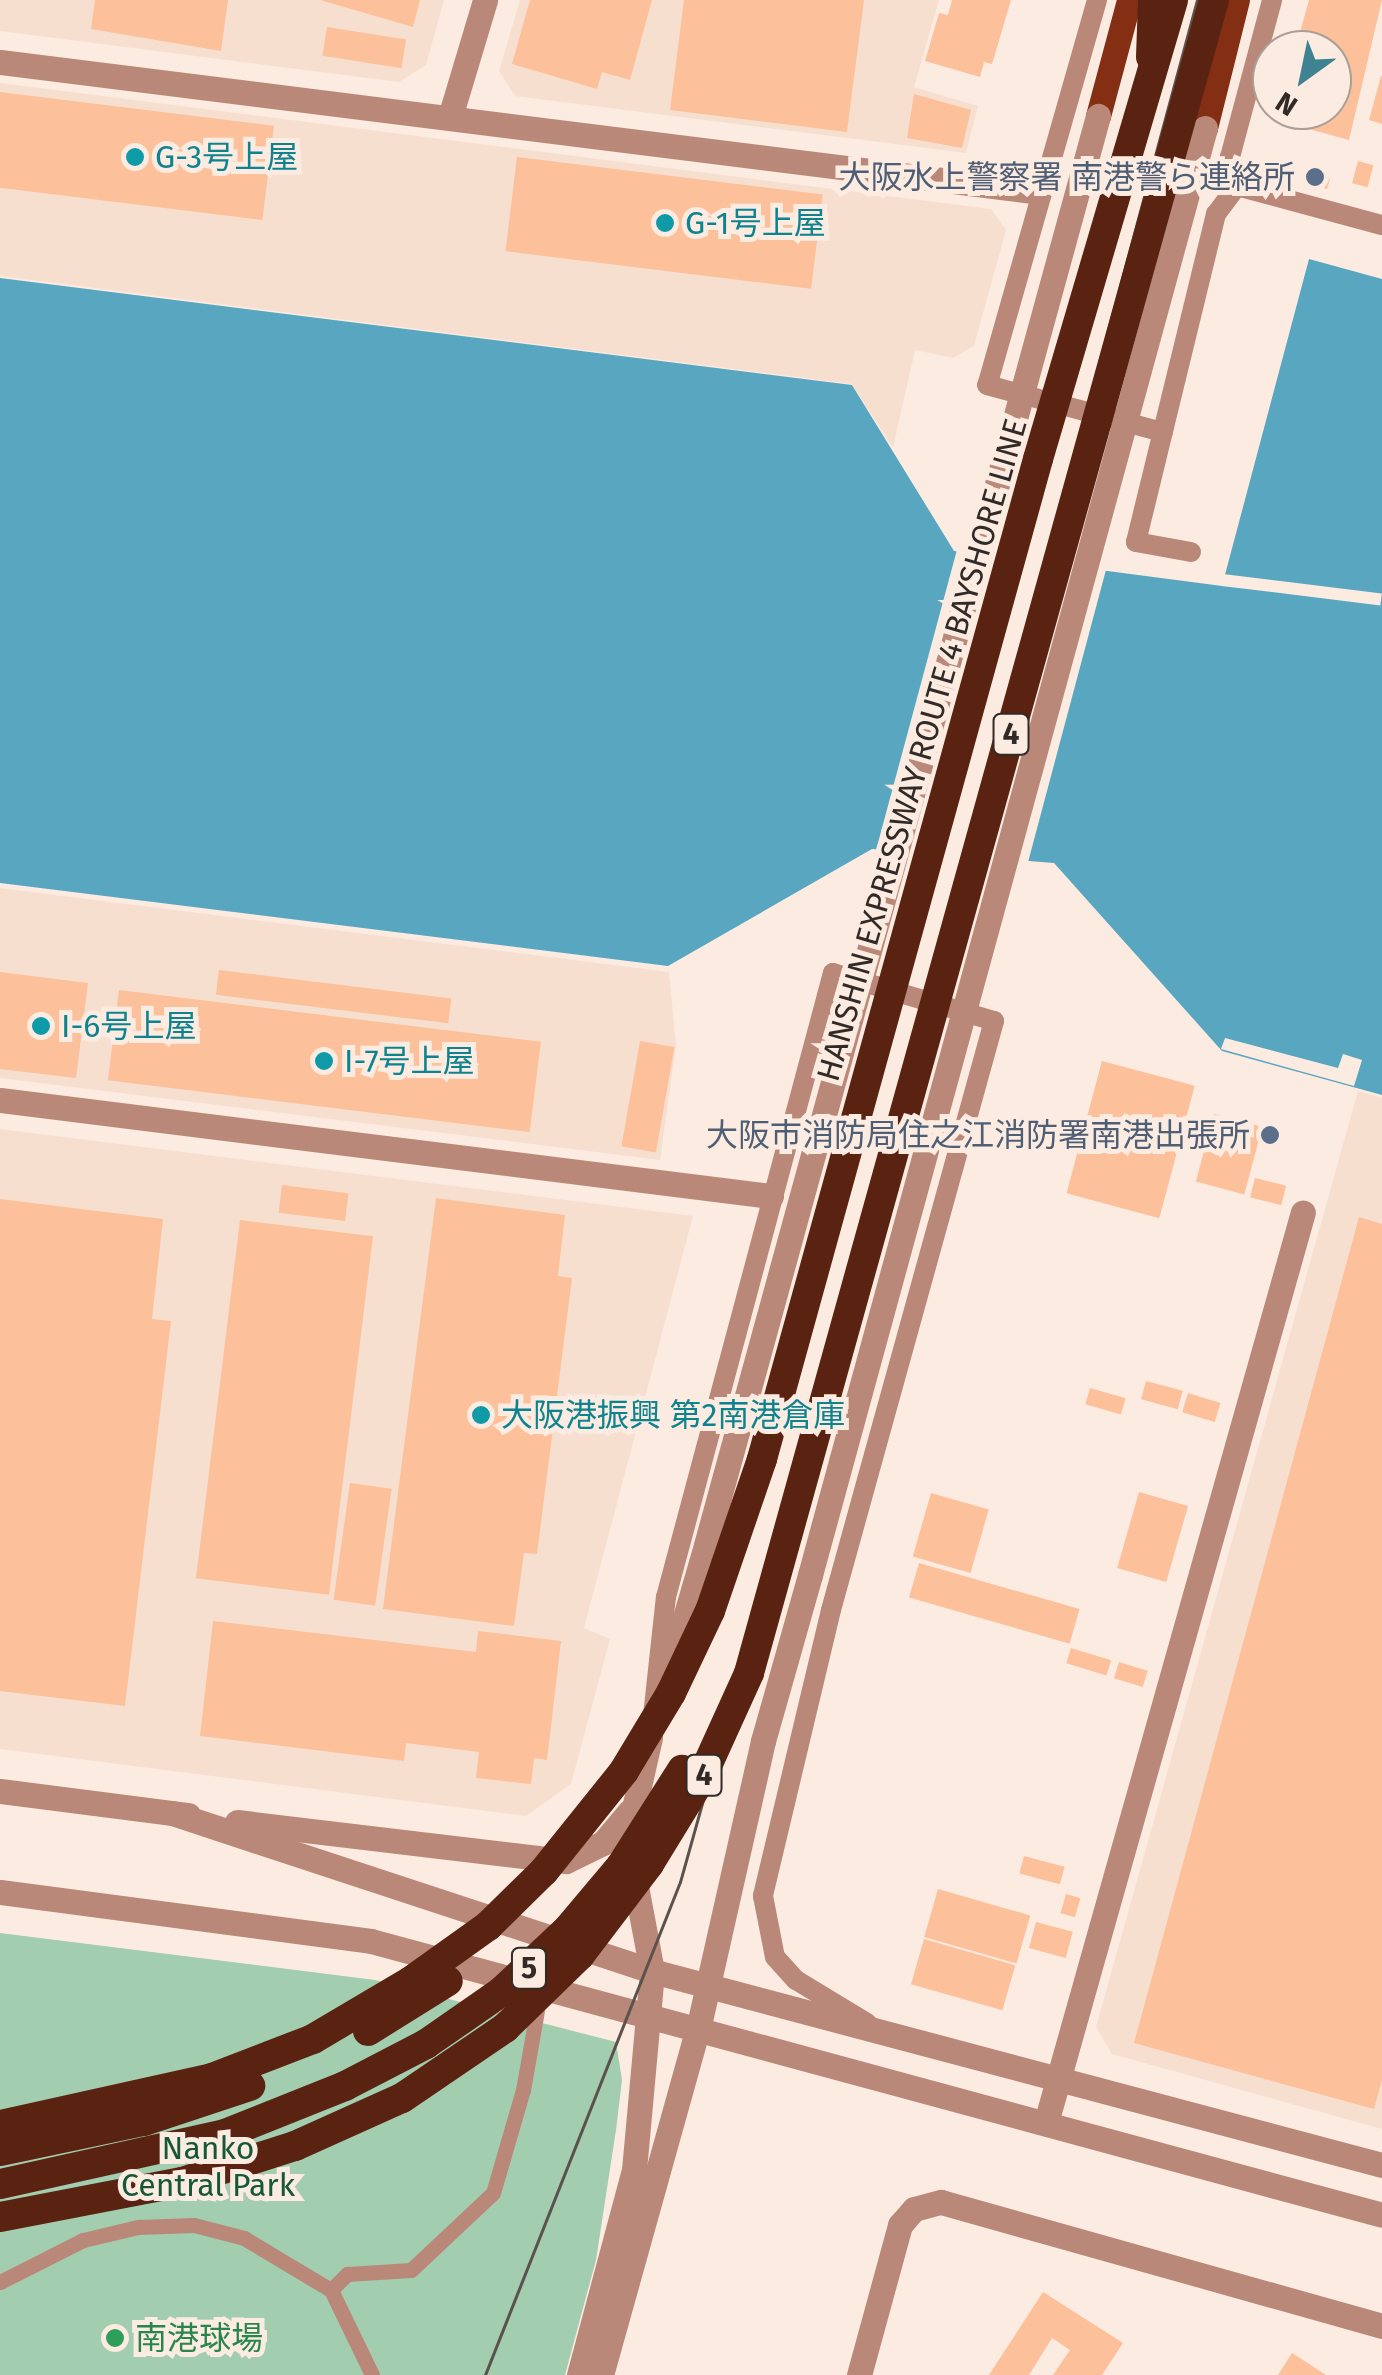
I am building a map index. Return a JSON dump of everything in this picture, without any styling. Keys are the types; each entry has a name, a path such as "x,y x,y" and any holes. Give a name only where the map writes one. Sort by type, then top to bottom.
{"highway":[{"path":"1149,90 1153,0"},
{"name":"HANSHIN EXPRESSWAY ROUTE 4 BAYSHORE LINE","path":"0,2125 150,2096 263,2060 356,2015 488,1926 569,1844 654,1721 710,1610 762,1459 1038,458 1149,90 1172,0"},
{"name":"4","path":"0,2217 182,2182 330,2132 434,2078 532,2005 625,1898 722,1739 754,1656 809,1468 1214,0"},
{"name":"5","path":"0,2151 144,2121 293,2068 412,2006 493,1945 585,1847 681,1700 719,1610 762,1459"},
{"name":"5","path":"0,2184 186,2145 277,2116 426,2044 533,1964 621,1866 692,1753 809,1468"}],"main road":[{"path":"1098,116 1129,0"},
{"path":"1204,128 1237,0"}],"street":[{"path":"450,118 485,0"},
{"path":"1097,0 1039,192 987,385 1163,432"},
{"path":"1237,186 1230,157 1272,0"},
{"path":"0,62 1039,192"},
{"path":"579,2375 634,2170 650,2012 652,1970 627,1839 630,1811 1098,116"},
{"path":"602,2375 699,2024 763,1741 1204,128"},
{"path":"1237,186 1382,225"},
{"path":"1191,552 1136,542 1216,214 1237,186"},
{"path":"650,1738 666,1597 833,973 994,1021 831,1610 763,1896 776,1958 796,1980 874,2027"},
{"path":"0,1100 771,1196"},
{"path":"1047,2119 1303,1212"},
{"path":"0,1791 539,1861 588,1854 630,1811"},
{"path":"172,1813 652,1970 1382,2165"},
{"path":"0,1892 371,1940 699,2024 1382,2215"},
{"path":"330,2290 347,2274 411,2270 492,2193 523,2090 537,2011"},
{"path":"859,2375 900,2225 914,2209 942,2202 1382,2326"},
{"path":"0,2282 84,2240 138,2227 194,2226 274,2252 330,2290 372,2375"}],"shaded area":[{"path":"0,0 444,0 426,65 399,82 0,31"},
{"path":"520,0 939,0 914,87 978,106 966,153 515,96 499,71"},
{"path":"0,83 991,209 1006,230 974,346 953,358 915,350 893,448 852,384 0,276"},
{"path":"0,888 669,972 676,1045 660,1160 0,1078"},
{"path":"1358,1091 1382,1098 1382,2129 1112,2054 1096,2027"},
{"path":"0,1129 693,1216 584,1628 610,1639 571,1784 526,1816 0,1749"}],"green space":[{"name":"Nanko Central Park","path":"0,1933 375,1980 616,2042 622,2080 616,2130 596,2260 565,2375 0,2375"}],"water":[{"path":"1309,259 1382,279 1382,1095 1222,1051 1054,863 872,849 668,966 0,883 0,278 852,385 954,551 1222,586"}],"pier":[{"path":"958,546 1107,566 1027,866 875,854"},
{"path":"1223,574 1382,593 1380,605 1222,586"},
{"path":"1225,1038 1338,1068 1343,1054 1362,1060 1354,1086 1221,1049"}],"building":[{"path":"95,0 228,0 221,51 91,29"},
{"path":"320,0 420,0 413,27"},
{"path":"530,0 652,0 630,80 602,72 597,89 512,64"},
{"path":"684,0 864,0 847,132 670,110"},
{"path":"952,0 1011,0 992,64 984,62 980,77 925,61 939,13 948,15"},
{"path":"1309,0 1382,0 1352,127 1352,30 1301,30"},
{"path":"327,27 406,40 401,68 322,56"},
{"path":"1382,76 1382,124 1369,120"},
{"name":"G-3号上屋","path":"0,92 274,126 262,220 0,188"},
{"path":"914,94 971,110 962,148 907,138"},
{"path":"1312,130 1351,130 1349,140"},
{"name":"G-1号上屋","path":"517,157 823,195 811,289 505,251"},
{"path":"1358,161 1373,165 1368,187 1352,183"},
{"name":"大阪水上警察署 南港警ら連絡所","path":"1310,167 1330,179 1327,189 1305,182"},
{"path":"219,970 451,999 448,1023 216,995"},
{"name":"I-6号上屋","path":"0,972 88,983 76,1078 0,1069"},
{"name":"I-7号上屋","path":"119,990 541,1042 530,1132 108,1080"},
{"path":"640,1041 674,1047 656,1152 621,1146"},
{"path":"1102,1061 1195,1086 1159,1218 1067,1193"},
{"path":"1214,1114 1262,1127 1244,1195 1196,1182"},
{"path":"1255,1178 1286,1186 1281,1205 1250,1197"},
{"path":"282,1185 349,1193 345,1221 279,1213"},
{"name":"大阪港振興 第2南港倉庫","path":"436,1198 565,1215 558,1276 572,1278 537,1554 524,1553 514,1626 383,1609"},
{"path":"0,1199 163,1219 152,1319 171,1321 125,1706 0,1691"},
{"path":"1359,1217 1382,1224 1382,2080 1374,2109 1134,2043"},
{"path":"240,1220 373,1236 329,1595 196,1578"},
{"path":"1146,1381 1183,1391 1178,1409 1141,1399"},
{"path":"1090,1388 1126,1398 1121,1415 1085,1404"},
{"path":"1188,1393 1221,1403 1215,1422 1182,1412"},
{"path":"350,1483 392,1489 375,1606 334,1600"},
{"path":"1139,1492 1188,1506 1166,1582 1117,1568"},
{"path":"931,1493 989,1510 970,1573 913,1556"},
{"path":"919,1563 1080,1609 1070,1644 909,1598"},
{"path":"213,1621 476,1652 478,1631 561,1641 547,1760 534,1758 531,1784 476,1778 479,1752 406,1743 404,1761 200,1736"},
{"path":"1071,1648 1111,1660 1106,1676 1066,1663"},
{"path":"1119,1662 1148,1671 1143,1687 1114,1678"},
{"path":"1024,1856 1065,1867 1060,1884 1019,1873"},
{"path":"938,1889 1030,1915 1016,1964 924,1937"},
{"path":"1066,1894 1080,1898 1075,1917 1060,1913"},
{"path":"1036,1922 1073,1932 1066,1958 1029,1948"},
{"path":"924,1939 1015,1965 1002,2010 911,1984"},
{"path":"1043,2292 1123,2343 1102,2375 1053,2375 1070,2350 1052,2338 1029,2375 989,2375"},
{"path":"1292,2353 1326,2375 1278,2375"}],"tram line":[{"path":"485,2375 680,1882 935,973 1197,0"}],"place":[{"name":"G-3号上屋","path":"135,157"},
{"name":"大阪水上警察署 南港警ら連絡所","path":"1315,177"},
{"name":"G-1号上屋","path":"665,223"},
{"name":"I-6号上屋","path":"41,1026"},
{"name":"I-7号上屋","path":"324,1061"},
{"name":"大阪市消防局住之江消防署南港出張所","path":"1270,1135"},
{"name":"大阪港振興 第2南港倉庫","path":"481,1415"},
{"name":"南港球場","path":"115,2338"}]}
